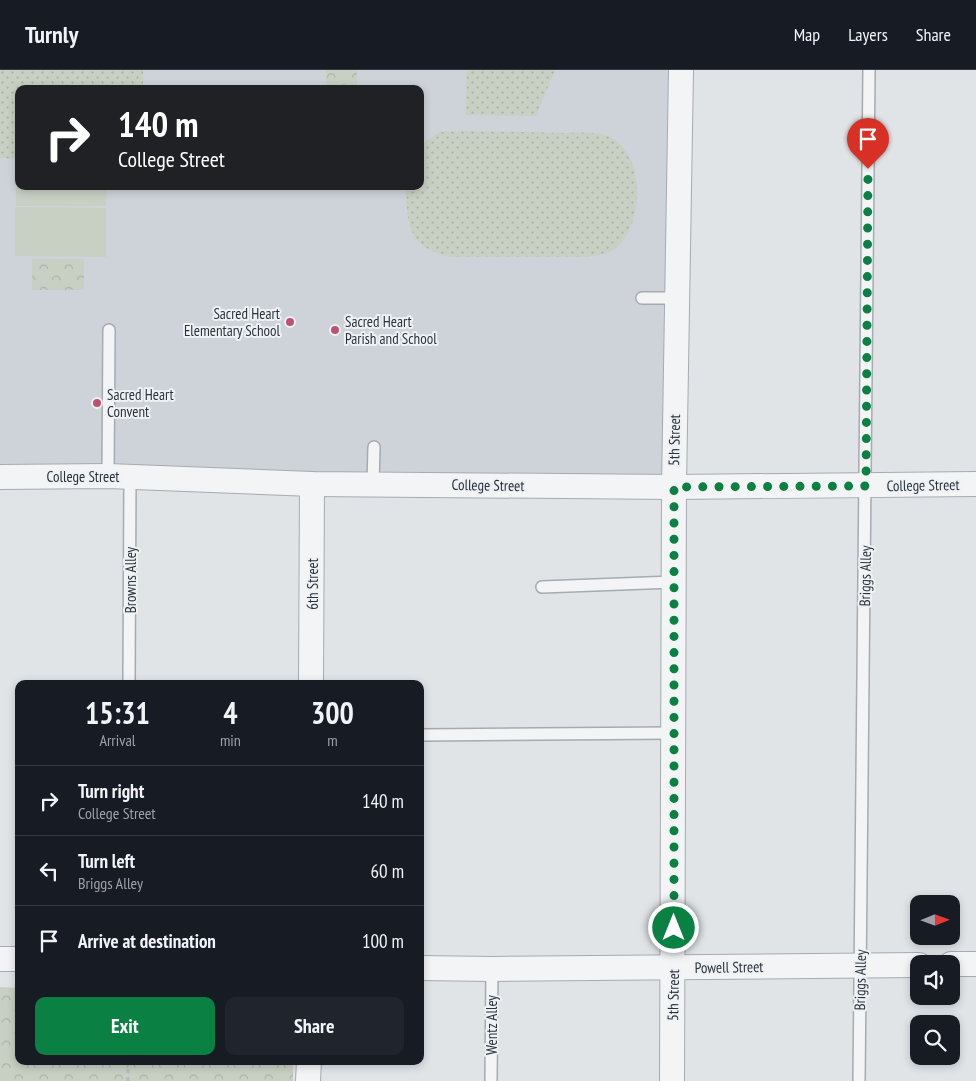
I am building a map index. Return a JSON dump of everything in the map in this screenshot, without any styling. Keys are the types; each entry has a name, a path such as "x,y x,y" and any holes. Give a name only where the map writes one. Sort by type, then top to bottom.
{"street":[{"name":"5th Street","path":"672,1081 674,967 673,582 681,70"},
{"name":"College Street","path":"0,477 119,476 312,484 674,487 976,484"},
{"name":"6th Street","path":"312,484 312,680"},
{"path":"0,959 15,959"},
{"path":"960,964 976,964"},
{"name":"Powell Street","path":"424,968 910,965"},
{"path":"308,1081 309,1065"}],"lane":[{"name":"Briggs Alley","path":"859,1081 869,70"},
{"path":"642,298 676,298"},
{"name":"Browns Alley","path":"109,330 119,476 129,680"},
{"path":"373,484 374,447"},
{"path":"542,587 673,582"},
{"path":"424,735 673,733"},
{"name":"Wentz Alley","path":"491,1081 492,969"}],"path":[{"path":"128,1065 128,1081"}],"shaded area":[{"name":"Sacred Heart Parish and School","path":"0,70 677,70 666,481 0,475"}],"green space":[{"path":"0,70 143,70 143,85 15,85 15,159 0,158"},
{"path":"326,70 357,70 357,85 326,85"},
{"path":"467,70 555,70 536,116 466,115"},
{"path":"440,132 598,133 608,136 620,144 629,156 635,171 636,204 633,221 627,235 618,246 606,253 583,257 450,257 425,247 417,240 409,223 406,190 424,190 424,142"},
{"path":"16,190 107,190 106,206 16,206"},
{"path":"15,207 106,208 106,257 15,256"},
{"path":"32,259 84,259 84,290 32,290"},
{"path":"0,987 15,988 15,1065 293,1065 293,1081 0,1081"}],"place":[{"name":"Sacred Heart Elementary School","path":"290,322"},
{"name":"Sacred Heart Parish and School","path":"335,330"},
{"name":"Sacred Heart Convent","path":"97,403"}],"route":[{"path":"674,928 674,487 866,486 868,169"}]}
